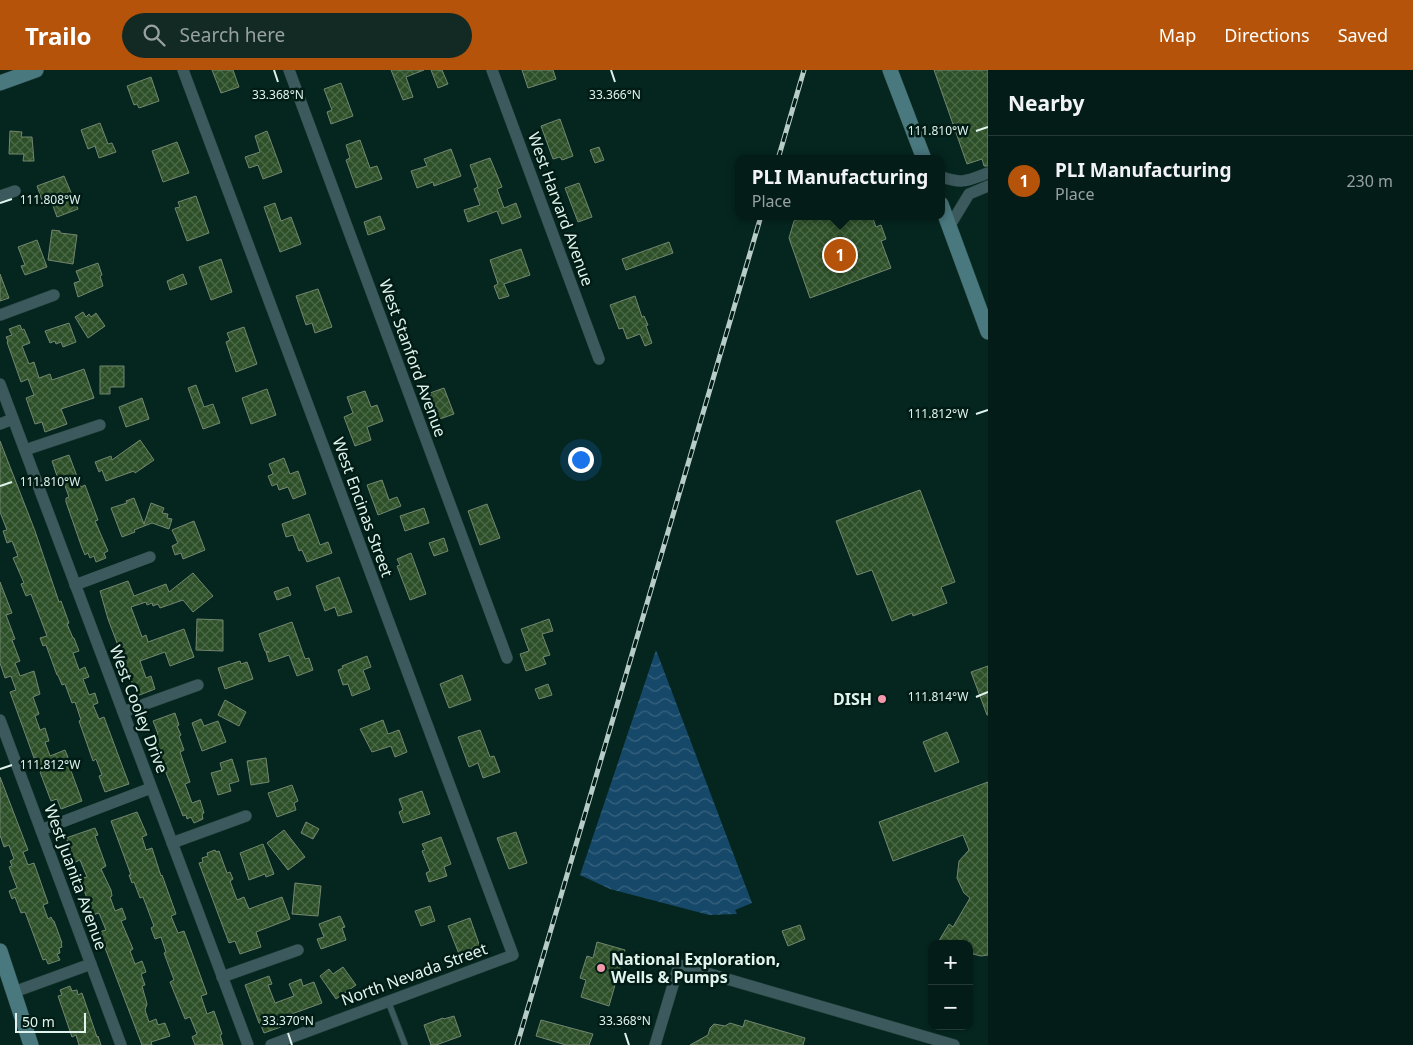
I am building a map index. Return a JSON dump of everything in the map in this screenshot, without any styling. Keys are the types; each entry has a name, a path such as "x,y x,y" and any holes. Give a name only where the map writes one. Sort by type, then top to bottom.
{"main road":[{"path":"0,83 36,70"},
{"path":"890,70 922,155"},
{"path":"945,216 988,329"},
{"path":"0,951 31,1045"}],"street":[{"name":"West Encinas Street","path":"183,70 512,955"},
{"name":"West Stanford Avenue","path":"289,70 507,658"},
{"name":"West Harvard Avenue","path":"492,70 599,359"},
{"path":"945,178 957,182 988,173"},
{"path":"949,227 969,194 988,186"},
{"path":"0,196 15,191"},
{"path":"0,315 54,296"},
{"name":"West Cooley Drive","path":"0,384 248,1045"},
{"path":"0,424 13,419"},
{"path":"25,450 100,426"},
{"path":"75,585 150,557"},
{"path":"123,712 198,685"},
{"name":"West Juanita Avenue","path":"0,720 121,1045"},
{"path":"41,830 151,788"},
{"path":"172,843 246,816"},
{"path":"222,977 298,950"},
{"name":"North Nevada Street","path":"271,1045 512,955"},
{"path":"14,992 91,964"},
{"path":"656,1045 679,965 954,1045"}],"lane":[{"path":"388,1001 405,1045"}],"water":[{"path":"656,650 752,903 735,910 737,914 709,915 610,889 580,875"}],"building":[{"path":"212,70 233,70 239,87 221,93"},
{"path":"391,70 424,70 406,77 413,97 403,100"},
{"path":"431,70 442,70 448,84 438,88"},
{"path":"522,70 553,70 556,79 528,88"},
{"path":"934,70 988,70 988,166 984,166 982,159 967,164"},
{"path":"151,77 159,101 139,108 137,104 134,105 127,86"},
{"path":"341,83 353,116 331,124 327,112 332,110 324,89"},
{"path":"560,119 573,156 562,160 560,157 553,159 541,126"},
{"path":"100,123 108,144 112,143 116,152 99,158 95,146 88,149 81,130"},
{"path":"10,131 22,132 21,137 32,137 34,161 23,161 24,154 9,154"},
{"path":"267,131 282,172 263,179 258,165 249,168 245,157 260,152 255,136"},
{"path":"360,140 370,168 377,166 382,179 356,188 346,160 350,158 346,145"},
{"path":"177,142 189,173 163,182 152,151"},
{"path":"599,147 604,160 595,163 590,150"},
{"path":"451,149 461,176 434,186 433,182 417,188 411,171 427,166 424,159"},
{"path":"490,158 502,187 497,189 504,208 516,203 521,217 502,224 497,211 468,222 464,210 480,205 474,189 478,187 470,165"},
{"path":"64,176 78,209 57,217 52,203 44,206 37,186"},
{"path":"579,183 592,217 578,222 565,188"},
{"path":"196,196 209,233 187,241 175,208 180,207 178,202"},
{"path":"275,203 281,221 291,217 301,244 280,252 264,207"},
{"path":"380,216 385,229 368,235 364,222"},
{"path":"873,220 876,227 881,225 886,239 881,241 891,268 810,298 789,238 794,221"},
{"path":"52,230 77,235 73,264 48,260"},
{"path":"37,240 47,267 25,275 21,266 25,265 18,247"},
{"path":"669,242 673,253 626,270 622,259"},
{"path":"521,249 530,275 504,284 509,296 499,299 494,286 498,284 490,260"},
{"path":"221,259 232,292 211,300 199,267"},
{"path":"98,263 103,286 78,297 74,283 80,281 76,271"},
{"path":"0,274 9,298 0,301"},
{"path":"183,274 187,284 170,290 167,281"},
{"path":"318,289 332,327 315,333 312,323 306,325 296,296"},
{"path":"635,296 642,317 644,316 648,325 646,326 652,343 645,346 640,334 627,339 623,328 619,329 610,305"},
{"path":"83,312 86,317 89,314 91,317 96,313 105,326 88,338 75,317"},
{"path":"69,323 76,342 63,347 61,342 56,344 55,341 50,343 45,331"},
{"path":"20,325 22,330 24,329 30,343 22,346 29,364 34,362 39,378 50,374 52,380 84,369 94,398 61,409 67,424 45,432 42,422 35,424 26,398 34,395 28,379 21,382 7,342 6,337 12,335 9,329"},
{"path":"244,327 257,364 236,372 226,342 230,340 227,333"},
{"path":"100,366 124,366 124,387 110,387 110,394 100,394"},
{"path":"196,385 204,407 213,404 220,423 203,429 188,388"},
{"path":"444,388 454,414 434,421 428,403 433,401 430,393"},
{"path":"267,389 276,415 251,424 242,398"},
{"path":"365,391 371,407 377,405 383,421 367,427 371,440 355,446 344,417 353,413 347,397"},
{"path":"142,398 149,419 126,427 119,407"},
{"path":"140,440 154,460 135,473 134,471 106,481 102,470 99,472 95,462 111,456 112,460"},
{"path":"0,441 35,531 59,602 61,601 69,623 67,624 79,651 73,653 79,670 85,667 89,677 83,679 89,695 95,693 98,703 93,705 99,719 104,717 129,784 105,792 99,776 102,775 96,759 93,761 79,721 81,720 75,702 72,703 65,684 62,685 46,645 43,646 40,638 47,636 31,594 26,596 21,584 24,583 13,558 18,556 12,541 7,543 3,531 7,530 0,512"},
{"path":"69,455 81,487 85,485 98,520 95,521 108,551 104,553 106,558 96,562 94,556 90,558 88,553 85,555 66,502 66,498 69,497 64,483 60,485 52,461"},
{"path":"284,458 290,474 298,471 306,494 293,499 288,487 279,490 277,484 272,486 268,476 273,474 269,464"},
{"path":"382,480 389,500 397,497 401,506 378,515 367,485"},
{"path":"920,490 955,582 941,587 947,603 913,616 912,613 892,621 872,570 857,575 836,521"},
{"path":"134,498 144,524 151,503 164,508 162,513 168,514 167,518 172,519 169,529 152,523 122,537 111,508 127,503 126,501"},
{"path":"487,504 500,538 480,545 468,511"},
{"path":"424,508 429,523 405,531 400,516"},
{"path":"309,514 320,545 328,542 332,553 307,562 302,550 299,551 293,535 286,537 282,524"},
{"path":"194,521 205,550 183,559 181,553 175,555 172,546 178,543 172,530"},
{"path":"444,538 448,551 434,556 429,543"},
{"path":"411,553 426,594 410,600 397,566 400,565 397,559"},
{"path":"193,573 213,596 193,612 183,600 160,608 158,604 153,606 152,603 147,605 146,602 131,607 142,637 146,635 148,642 184,629 194,657 170,666 165,652 140,661 146,678 151,676 155,689 137,696 108,619 100,591 128,581 134,596 166,584 169,592"},
{"path":"339,577 352,612 338,616 335,607 325,611 316,586"},
{"path":"0,582 12,613 6,615 15,639 12,640 20,661 15,663 20,676 34,671 40,694 33,697 39,714 35,716 40,730 45,728 49,741 45,742 50,756 65,750 82,801 61,809 57,799 51,801 10,692 16,690 11,676 5,678 0,663"},
{"path":"288,587 291,595 277,600 274,592"},
{"path":"197,619 223,620 223,651 196,650"},
{"path":"549,619 553,631 542,634 550,655 543,657 546,664 526,671 520,654 529,651 521,629"},
{"path":"292,622 305,659 309,658 313,670 297,676 289,655 269,662 266,652 269,652 265,651 259,634"},
{"path":"367,656 371,667 363,670 370,689 352,696 348,684 343,685 338,670 343,668 342,666"},
{"path":"240,661 241,664 247,662 253,679 225,689 218,668"},
{"path":"988,666 988,715 987,715 971,672"},
{"path":"462,675 471,700 449,708 440,684"},
{"path":"548,684 552,695 539,699 535,689"},
{"path":"225,700 246,712 239,726 218,715"},
{"path":"175,713 181,735 179,736 184,750 180,752 190,782 185,784 192,803 200,800 204,813 202,814 203,819 194,823 191,817 187,819 186,815 183,816 152,737 158,734 153,721"},
{"path":"201,719 204,726 218,721 226,742 202,751 192,723"},
{"path":"383,720 388,734 399,730 407,752 395,757 391,746 372,752 360,729"},
{"path":"480,730 490,757 494,756 500,772 483,778 478,763 469,767 458,737"},
{"path":"947,732 959,762 935,772 923,742"},
{"path":"266,758 269,782 251,785 247,761"},
{"path":"232,759 239,781 229,784 231,791 218,795 211,773 222,770 220,763"},
{"path":"0,777 28,850 23,852 28,865 34,863 48,903 43,905 48,919 51,917 54,921 62,943 62,947 59,948 60,953 57,954 60,960 48,964 46,959 43,960 25,912 21,913 15,897 12,899 9,891 17,888 9,867 12,866 10,861 14,859 9,845 4,847 0,835"},
{"path":"988,782 988,955 973,954 973,940 939,940 949,924 953,927 970,898 964,893 957,878 959,861 969,850 963,835 893,861 879,822"},
{"path":"292,785 298,801 294,803 296,810 277,817 268,793"},
{"path":"422,791 430,814 403,823 399,812 403,810 399,799"},
{"path":"137,812 147,835 142,837 146,850 152,848 176,914 171,916 178,933 184,931 207,994 201,996 207,1014 214,1011 222,1034 220,1035 223,1045 195,1045 192,1037 197,1034 190,1017 185,1019 170,982 174,980 164,953 166,952 161,937 155,939 151,928 154,926 143,897 140,898 129,875 131,875 111,821"},
{"path":"306,822 319,829 313,839 301,833"},
{"path":"95,828 98,835 95,836 106,866 101,869 111,890 112,896 110,897 115,911 122,908 126,919 121,921 133,949 130,951 135,964 142,961 146,972 141,974 145,985 142,986 147,1004 145,1010 149,1022 156,1019 158,1025 165,1023 170,1036 151,1042 152,1045 142,1045 99,932 106,930 99,913 93,915 80,879 87,877 80,860 73,863 69,852 70,847 66,838"},
{"path":"284,830 305,857 288,870 267,843"},
{"path":"516,832 527,863 509,869 497,838"},
{"path":"441,837 451,864 444,867 447,876 429,882 426,873 430,871 422,851 425,850 422,844"},
{"path":"263,844 274,874 266,877 265,874 249,880 240,853"},
{"path":"215,850 216,852 219,851 227,873 230,872 233,879 230,881 237,900 244,897 249,909 282,897 290,919 256,932 261,947 240,954 235,941 229,943 199,863 203,862 202,858 208,856 207,853"},
{"path":"295,883 321,886 318,916 292,914"},
{"path":"430,906 435,921 421,926 415,911"},
{"path":"340,916 345,927 342,928 346,940 321,949 317,939 324,937 319,924"},
{"path":"470,918 480,947 459,954 448,926"},
{"path":"800,925 805,939 788,946 782,931"},
{"name":"National Exploration, Wells & Pumps","path":"597,942 625,950 609,1006 581,997 586,980 580,978 587,956 593,958"},
{"path":"343,967 356,985 336,999 320,976 329,969 333,974"},
{"path":"269,976 272,984 268,985 275,1003 294,996 289,984 301,979 303,986 314,982 322,1003 289,1015 292,1023 264,1033 245,985"},
{"path":"70,986 72,991 77,990 78,995 82,993 101,1045 79,1045 76,1035 72,1037 58,996 62,995 60,990"},
{"path":"454,1016 461,1036 431,1045 424,1025"},
{"path":"541,1020 593,1034 589,1045 566,1045 536,1036"},
{"path":"745,1020 805,1038 803,1045 690,1045 708,1035 710,1028 714,1024 725,1026 730,1023 743,1027"}],"railway":[{"path":"779,155 804,70"},
{"path":"517,1045 760,220"}],"place":[{"name":"PLI Manufacturing","path":"840,255"},
{"name":"DISH","path":"882,699"},
{"name":"National Exploration, Wells & Pumps","path":"601,968"}]}
